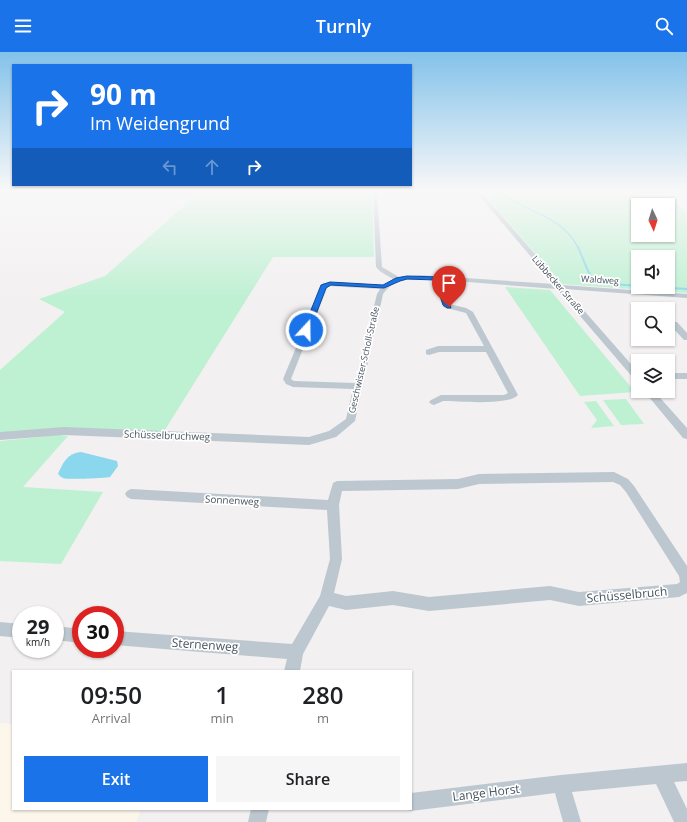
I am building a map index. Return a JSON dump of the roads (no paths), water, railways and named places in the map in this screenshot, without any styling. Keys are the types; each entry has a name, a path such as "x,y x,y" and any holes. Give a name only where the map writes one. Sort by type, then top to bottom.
{"street":[{"path":"377,228 379,267 383,272 398,279"},
{"name":"Lübbecker Straße","path":"509,228 631,369"},
{"path":"359,386 293,384 287,379 325,284 384,286 398,279 419,277 560,286"},
{"path":"434,402 441,398 505,398 513,395 469,312 466,309 449,307 446,305 437,278"},
{"name":"Geschwister-Scholl-Straße","path":"350,421 380,294 384,286"},
{"name":"Waldweg","path":"560,286 687,296"},
{"path":"675,324 687,324"},
{"path":"675,328 687,338"},
{"path":"429,352 438,349 489,349"},
{"path":"675,376 687,376"},
{"path":"655,398 687,435"},
{"name":"Schüsselbruchweg","path":"0,436 64,431 309,441 332,434 350,421"},
{"name":"Schüsselbruch","path":"326,598 346,604 393,598 429,604 550,593 579,600 679,590 687,585 685,574 630,489 624,482 614,477 479,478 458,484 337,486 333,505"},
{"name":"Sonnenweg","path":"131,494 333,505"},
{"path":"292,670 296,652 326,598 336,559 333,505"},
{"path":"0,629 12,630"},
{"name":"Sternenweg","path":"124,639 296,652"},
{"name":"Lange Horst","path":"412,802 561,784 687,772"},
{"path":"661,775 684,822"},
{"path":"561,784 572,822"},
{"path":"257,822 260,810"}],"water":[{"path":"81,452 117,461 118,466 110,477 71,479 60,476 58,474 66,459 73,454"}],"waterway":[{"path":"562,228 572,237 578,248"},
{"path":"578,247 588,271 595,283 687,289"}]}
